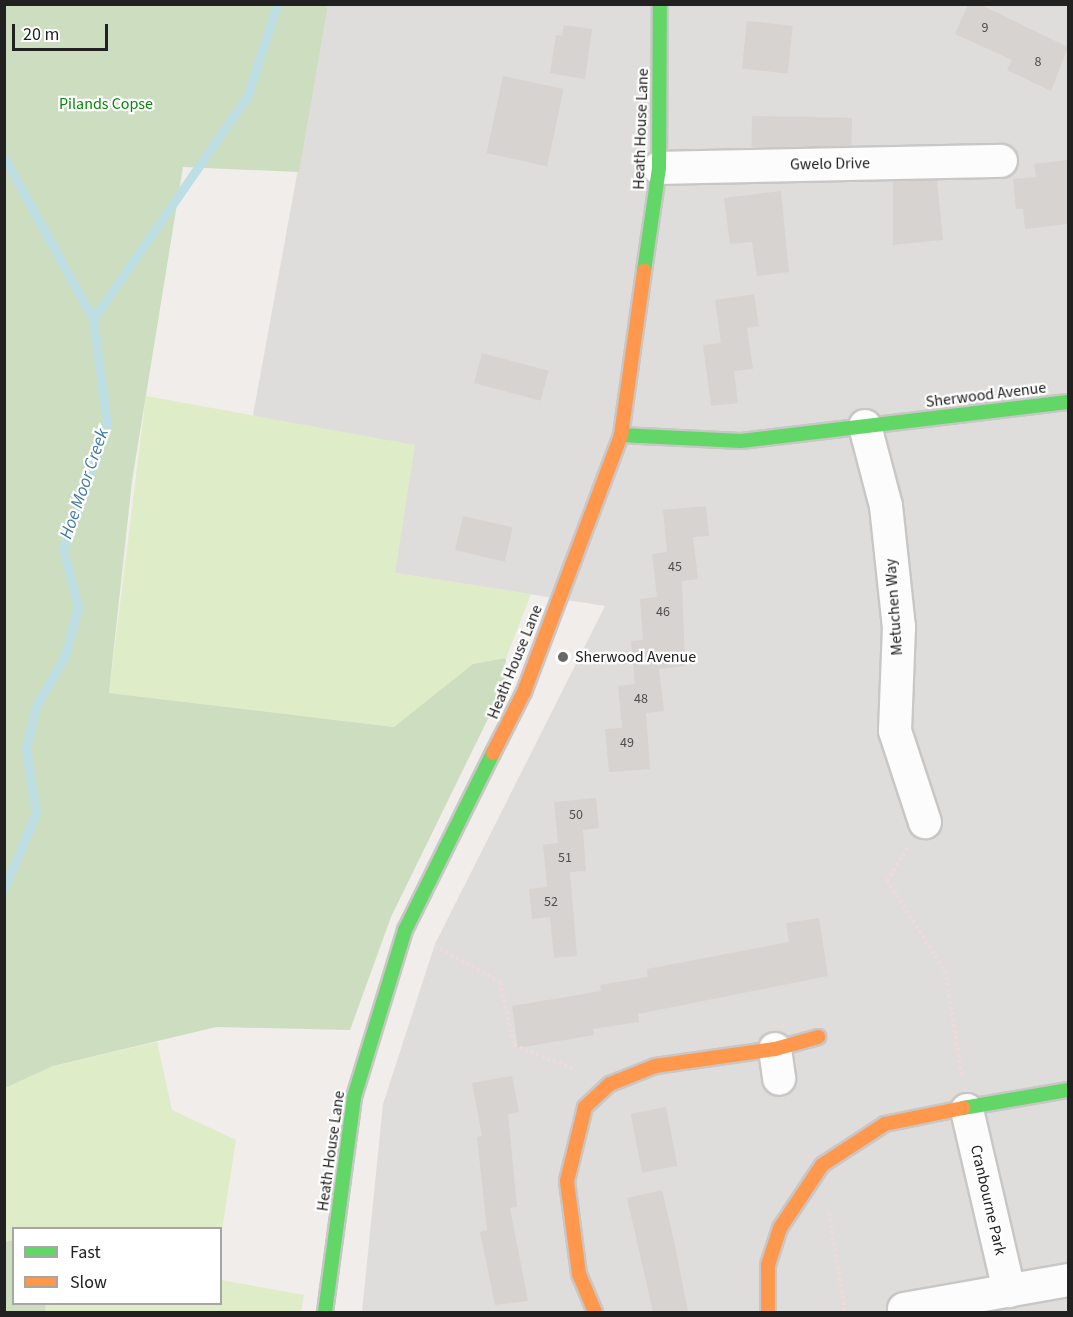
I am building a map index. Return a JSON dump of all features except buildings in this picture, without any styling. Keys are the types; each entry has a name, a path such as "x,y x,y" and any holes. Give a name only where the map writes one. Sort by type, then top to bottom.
{"street":[{"name":"Heath House Lane","path":"325,1312 354,1096 405,930 524,692 621,435 660,168 660,4"},
{"name":"Gwelo Drive","path":"660,168 1001,161"},
{"name":"Sherwood Avenue","path":"621,435 657,441 741,441 1068,402"},
{"name":"Metuchen Way","path":"865,426 886,506 899,627 896,731 925,822"},
{"path":"595,1312 579,1274 567,1181 585,1107 610,1084 655,1066 777,1064 818,1037"},
{"path":"768,1312 768,1265 780,1228 822,1165 851,1142 885,1125 1068,1090"},
{"name":"Cranbourne Park","path":"967,1110 1009,1291"},
{"path":"904,1309 1068,1280"}],"path":[{"path":"925,822 886,880 945,971 967,1110"},
{"path":"405,930 500,982 514,1045 610,1084"},
{"path":"822,1165 844,1312"}],"shaded area":[{"path":"328,5 1068,5 1068,1312 362,1312 383,1104 435,944 605,606 395,573 253,415"}],"green space":[{"name":"Pilands Copse","path":"4,5 328,5 299,172 183,167 132,481 109,693 394,727 473,664 506,658 504,686 391,917 350,1030 216,1027 53,1066 5,1088"},
{"path":"146,396 415,445 395,573 531,594 506,658 473,664 395,727 109,693"},
{"path":"157,1042 172,1110 236,1140 222,1230 222,1227 12,1227 12,1240 5,1242 4,1088 53,1066"},
{"path":"12,1240 12,1305 46,1305 45,1312 5,1312 5,1242"},
{"path":"222,1280 304,1295 301,1312 45,1312 46,1305 222,1305"}],"waterway":[{"name":"Hoe Moor Creek","path":"4,889 36,813 26,748 36,706 65,656 78,607 63,548 107,424 93,319 247,97 277,4"},
{"path":"5,159 93,319"}],"traffic: fast":[{"path":"644,271 659,168 660,4"},
{"path":"621,435 741,441 1068,402"},
{"path":"325,1312 354,1097 405,930 493,753"},
{"path":"963,1108 1068,1090"}],"traffic: slow":[{"path":"493,753 524,692 621,435 644,271"},
{"path":"595,1312 579,1274 567,1181 585,1107 610,1084 655,1066 775,1049 818,1037"},
{"path":"768,1312 768,1265 780,1228 822,1165 885,1124 963,1108"}],"place":[{"name":"Sherwood Avenue","path":"563,657"}]}
